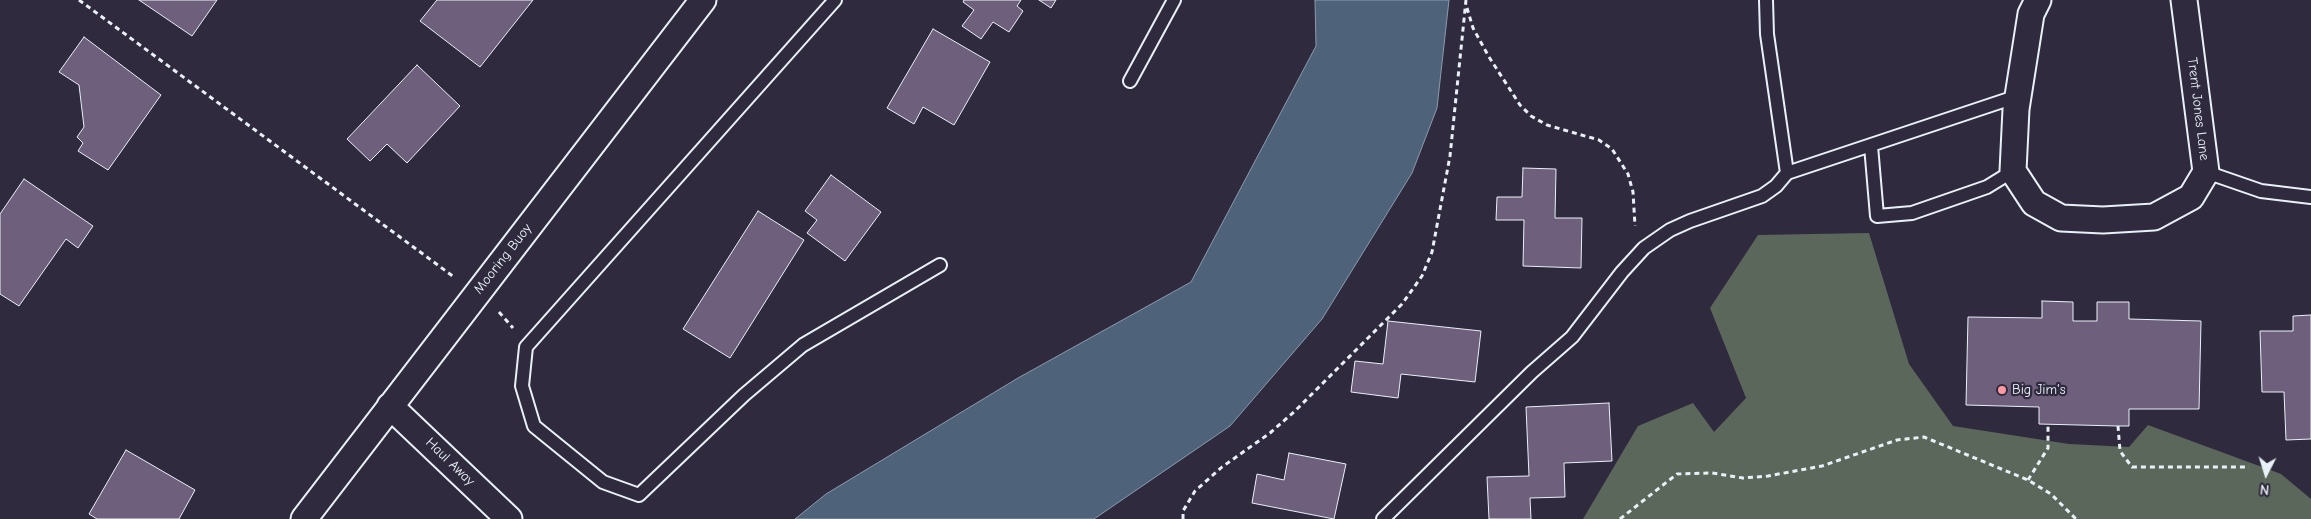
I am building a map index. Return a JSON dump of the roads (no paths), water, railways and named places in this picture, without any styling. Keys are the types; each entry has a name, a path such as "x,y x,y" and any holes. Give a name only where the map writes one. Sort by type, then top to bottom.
{"street":[{"name":"Mooring Buoy","path":"304,519 703,0"},
{"path":"2013,171 2018,96 2031,14 2038,0"},
{"name":"Trent Jones Lane","path":"2013,171 2034,203 2061,218 2103,220 2154,217 2191,197 2206,172 2184,0"},
{"name":"Haul Away","path":"390,406 509,519"}],"lane":[{"path":"835,0 526,347 522,386 534,426 602,482 638,495 744,395 803,346 940,265"},
{"path":"1130,81 1174,0"},
{"path":"1766,0 1767,34 1787,173"},
{"path":"1383,519 1532,372 1572,337 1622,272 1644,248 1670,230 1690,221 1762,196 1776,186 1787,173 2018,96"},
{"path":"1871,146 1877,216 1912,213 1987,187 2013,171"},
{"path":"2206,172 2261,191 2311,197"}],"water":[{"path":"1315,0 1449,0 1437,108 1412,173 1322,319 1230,426 1094,519 795,519 826,494 1018,378 1191,282 1316,46"}],"place":[{"name":"Big Jim's","path":"2002,390"}]}
